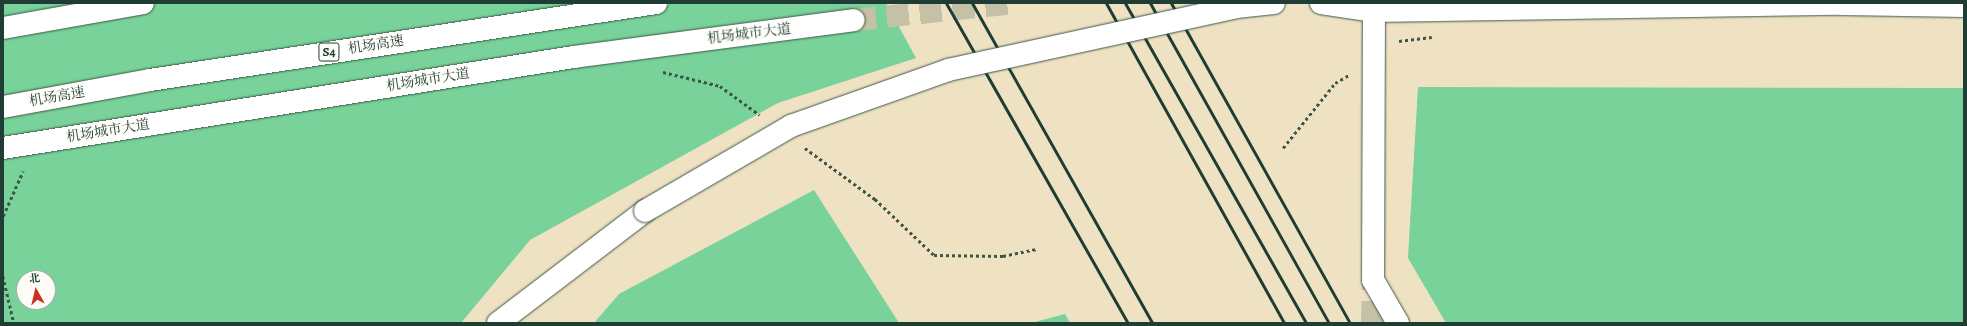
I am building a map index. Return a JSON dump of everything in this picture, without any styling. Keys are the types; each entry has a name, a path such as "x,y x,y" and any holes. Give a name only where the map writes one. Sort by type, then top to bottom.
{"main road":[{"path":"3,28 143,3"},
{"name":"机场高速","path":"3,107 150,80 656,3"},
{"path":"498,323 645,211 791,126 948,70 1236,6 1274,3"},
{"path":"1321,3 1374,7 1843,4 1964,6"},
{"path":"1374,7 1373,280 1398,323"},
{"name":"机场城市大道","path":"3,148 574,57 854,20"}],"path":[{"path":"1283,148 1335,83 1373,61 1397,41 1435,37"},
{"path":"657,70 720,86 766,119"},
{"path":"804,147 875,199 934,255 1003,256 1036,249"},
{"path":"3,216 26,165"},
{"path":"3,276 14,323"}],"green space":[{"path":"3,3 886,3 916,58 778,103 530,240 461,323 3,323"},
{"path":"1418,87 1964,88 1964,323 1446,323 1408,258"},
{"path":"814,190 899,323 594,323 619,294"},
{"path":"1065,314 1070,323 1031,323"}],"tunnel":[{"path":"854,20 1017,3"},
{"path":"1372,323 1373,280"}],"railway":[{"path":"946,3 1128,323"},
{"path":"972,3 1152,323"},
{"path":"1106,3 1284,323"},
{"path":"1125,3 1306,323"},
{"path":"1150,3 1329,323"},
{"path":"1171,3 1350,323"}]}
